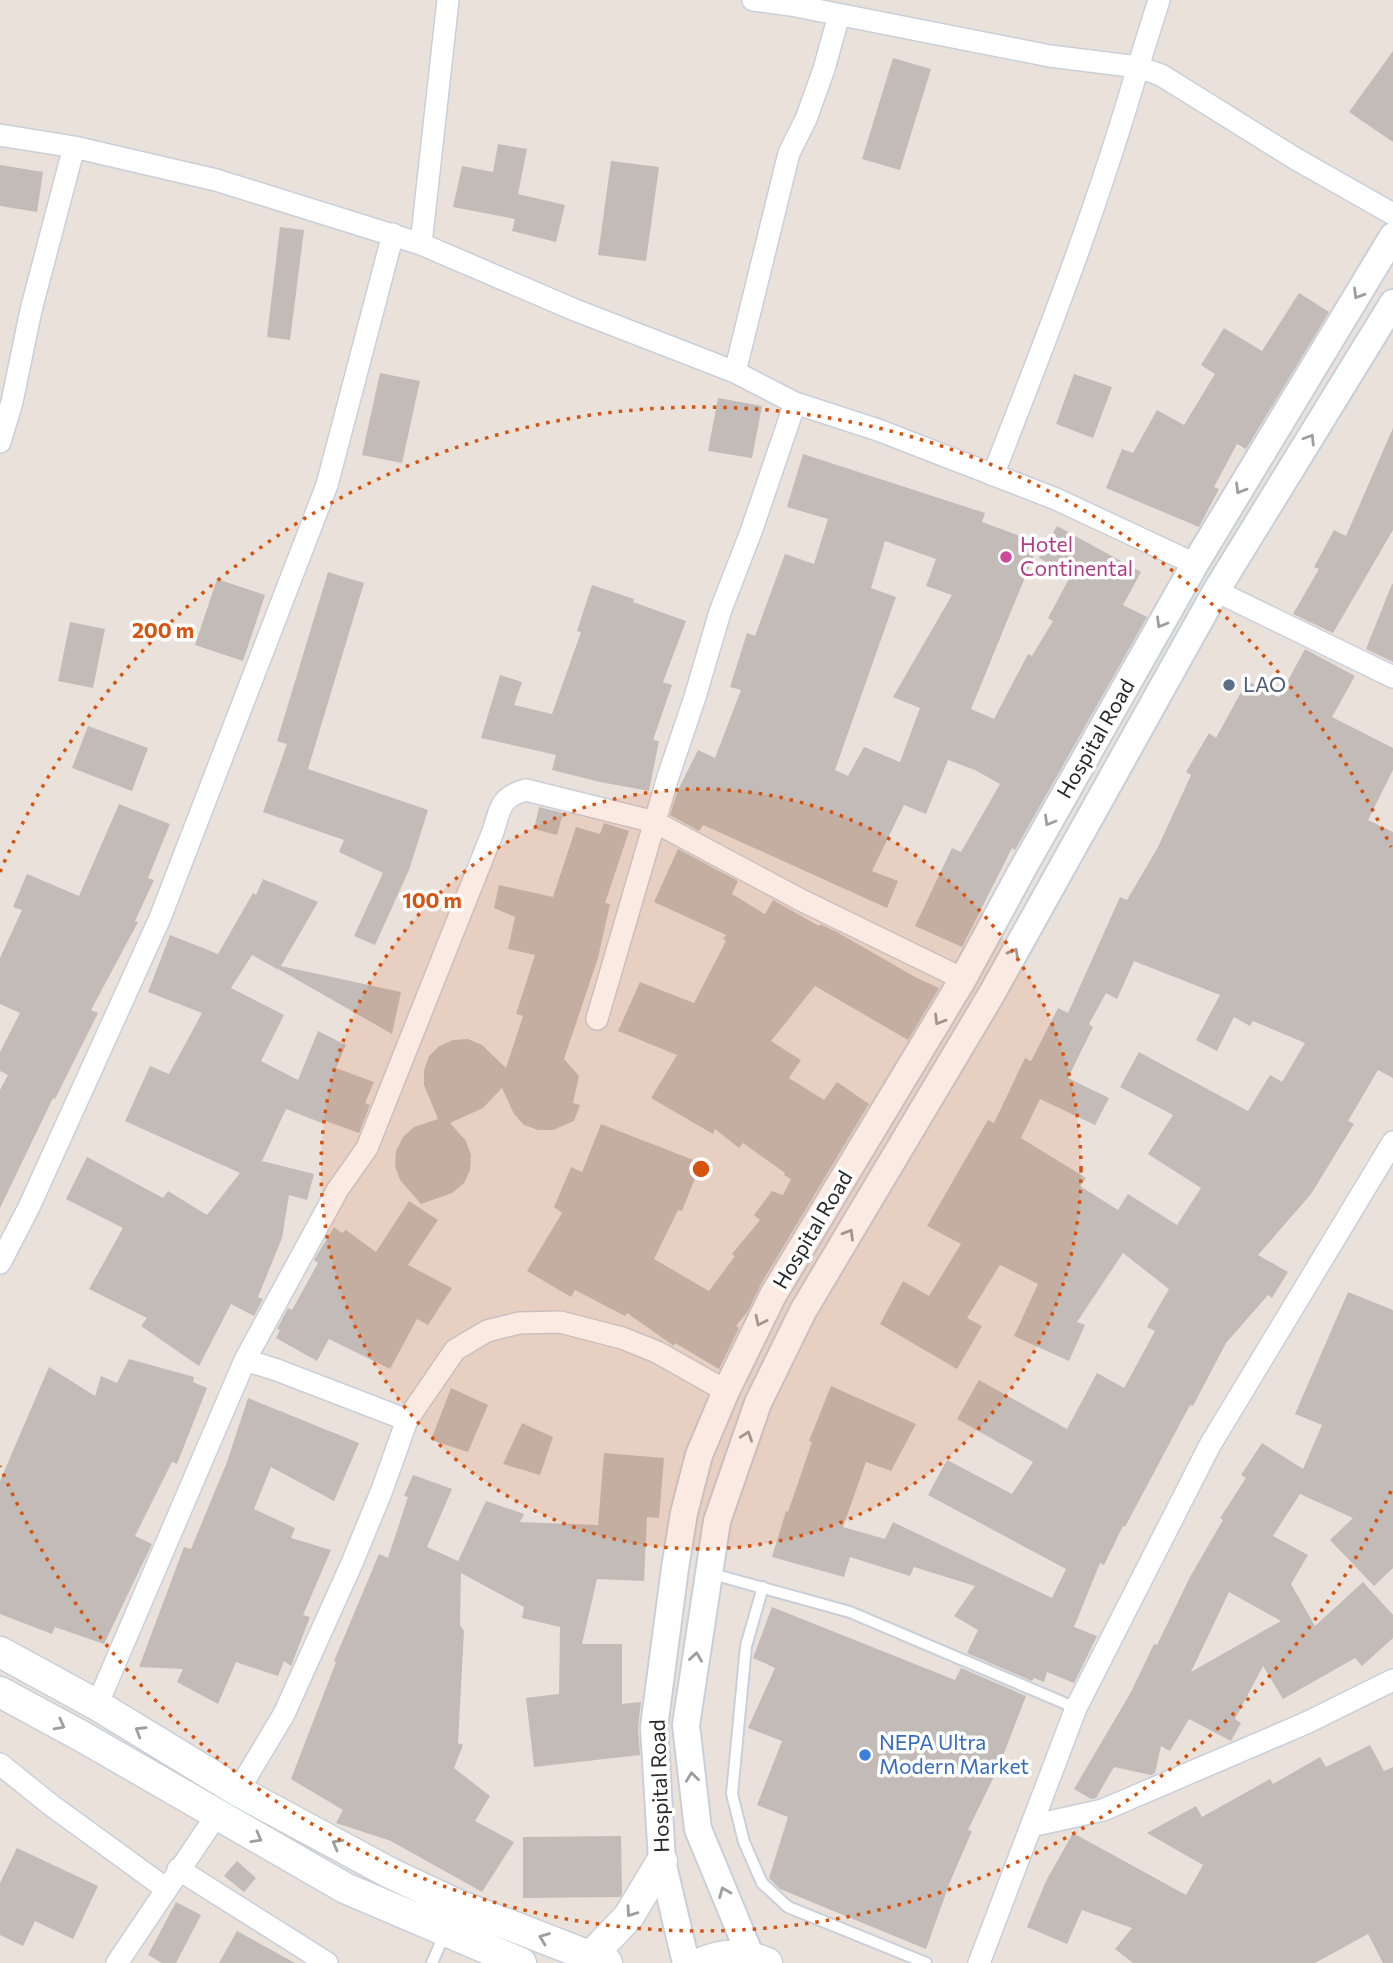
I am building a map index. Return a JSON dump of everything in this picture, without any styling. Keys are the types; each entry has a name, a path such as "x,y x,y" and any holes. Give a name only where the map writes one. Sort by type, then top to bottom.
{"main road":[{"path":"0,1652 97,1705 238,1791 390,1873 452,1919 521,1963"},
{"path":"0,1692 345,1888 599,1960 662,1861"},
{"path":"701,1963 719,1955 759,1959"}],"street":[{"path":"421,244 448,0"},
{"path":"753,0 1050,56 1138,67 1161,75 1296,159 1393,214"},
{"path":"993,475 1051,328 1115,146 1159,0"},
{"path":"735,372 789,153 806,119 839,15"},
{"path":"0,135 74,148 216,180 421,244 575,310 735,372 795,403 878,430 1056,499 1195,564"},
{"path":"0,442 12,402 31,310 74,148"},
{"path":"0,1263 35,1194 160,918 327,485 393,234"},
{"name":"Hospital Road","path":"686,1963 662,1861 654,1727 684,1513 699,1455 726,1391 773,1295 963,979 1195,564 1393,236"},
{"name":"Hospital Road","path":"759,1959 698,1829 686,1725 717,1521 758,1404 803,1311 991,995 1219,586 1393,303"},
{"path":"597,1019 720,612 795,403"},
{"path":"1219,586 1393,677"},
{"path":"97,1705 245,1360 338,1189 367,1148 499,810 507,797 526,790 655,822 801,900 963,979"},
{"path":"979,1963 1076,1707 1210,1445 1393,1142"},
{"path":"238,1791 284,1714 357,1551 407,1420 455,1350 487,1331 519,1323 559,1322 622,1338 682,1363 726,1391"},
{"path":"245,1360 407,1420"},
{"path":"1031,1826 1103,1810 1306,1723 1393,1680"},
{"path":"0,1764 51,1805 166,1888"},
{"path":"117,1963 216,1816"},
{"path":"178,1870 327,1963"}],"lane":[{"path":"709,1573 850,1612 1076,1707"},
{"path":"763,1587 746,1646 732,1794 744,1843 762,1883 788,1907 926,1963"},
{"path":"432,1963 452,1919"}],"building":[{"path":"1393,51 1393,142 1349,112"},
{"path":"893,58 931,69 900,170 862,159"},
{"path":"498,144 527,149 518,194 565,205 556,242 512,231 515,219 453,207 462,166 493,172"},
{"path":"611,161 659,167 646,261 598,255"},
{"path":"0,165 43,172 37,212 0,206"},
{"path":"280,227 304,230 290,340 267,337"},
{"path":"1299,293 1329,312 1246,449 1237,444 1214,487 1219,489 1199,527 1106,488 1122,449 1133,453 1157,410 1184,425 1215,374 1201,365 1224,328 1262,351"},
{"path":"380,373 420,381 402,463 362,455"},
{"path":"1074,374 1112,387 1093,438 1056,424"},
{"path":"718,398 762,406 752,458 708,451"},
{"path":"1393,428 1393,530 1333,633 1293,614 1319,569 1314,567 1334,530 1346,536"},
{"path":"803,454 985,513 982,522 1039,543 971,709 994,719 1028,654 1032,656 1053,621 1048,618 1071,575 1039,558 1057,526 1141,572 1123,605 1147,617 1015,850 1012,848 962,947 915,926 952,848 961,852 1000,784 975,770 948,760 926,814 904,805 872,871 898,881 887,908 703,825 699,831 670,815 678,790 698,750 715,758 741,690 730,687 747,633 755,636 785,554 814,564 828,519 787,507","holes":["885,541 936,559 926,586 952,595 893,697 920,708 900,762 864,747 848,776 835,770 896,597 871,588"]},
{"path":"328,572 364,583 308,769 428,810 409,870 375,945 354,936 383,873 339,852 344,840 263,812 287,744 277,741"},
{"path":"217,579 265,595 243,661 195,645"},
{"path":"1393,584 1393,662 1366,649"},
{"path":"592,585 686,621 663,682 672,685 653,740 659,741 649,791 552,770 556,755 481,738 500,675 522,682 514,705 552,714 581,632 577,631"},
{"path":"70,622 105,629 93,688 58,681"},
{"path":"1305,649 1355,676 1332,717 1393,748 1393,770 1368,820 1393,832 1393,1078 1378,1070 1348,1121 1354,1124 1311,1194 1258,1255 1288,1272 1272,1298 1268,1295 1226,1343 1125,1527 1123,1526 1104,1565 1100,1563 1074,1627 1097,1636 1074,1683 1047,1672 1044,1682 1034,1678 1032,1681 967,1653 978,1630 954,1616 975,1586 914,1567 910,1576 850,1557 844,1577 772,1557 812,1442 809,1441 831,1386 916,1424 891,1471 866,1462 843,1527 885,1539 893,1522 1052,1598 1066,1569 928,1495 947,1460 1012,1494 1033,1462 957,1419 979,1380 1067,1429 1097,1373 1124,1388 1155,1331 1147,1327 1169,1289 1123,1253 1077,1322 1085,1325 1069,1361 1014,1336 1038,1284 1000,1265 967,1318 982,1326 957,1369 880,1324 903,1281 929,1296 961,1244 927,1226 988,1120 994,1123 1025,1058 1031,1061 1058,1008 1068,1013 1120,897 1127,900 1158,847 1191,775 1186,772 1209,733 1216,738 1247,681 1279,697","holes":["1134,961 1220,995 1196,1040 1217,1051 1234,1017 1250,1026 1253,1021 1305,1043 1282,1082 1270,1075 1248,1111 1139,1052 1120,1087 1173,1115 1148,1154 1201,1188 1177,1225 1128,1194 1118,1210 1080,1186 1086,1178 1021,1138 1040,1099 1095,1125 1109,1098 1068,1078 1093,1027 1089,1024 1106,993 1117,999"]},
{"path":"88,726 148,748 132,791 72,768"},
{"path":"119,804 170,824 148,878 154,880 135,921 138,922 91,1010 98,1013 0,1208 0,1090 8,1075 0,1071 0,1052 20,1013 0,1004 0,958 22,910 13,907 27,874 79,896"},
{"path":"539,807 563,813 557,835 534,829"},
{"path":"604,823 629,831 605,903 610,904 598,958 564,1059 579,1076 573,1103 580,1105 574,1121 553,1130 538,1130 524,1125 514,1114 502,1088 483,1108 450,1123 466,1141 471,1155 470,1170 464,1183 452,1193 421,1204 400,1180 395,1166 396,1151 403,1137 414,1127 438,1119 424,1085 424,1070 429,1056 439,1046 453,1040 468,1039 482,1045 506,1068 523,1016 516,1014 535,955 508,949 515,917 494,908 499,885 553,897 576,827 600,834"},
{"path":"678,849 738,881 732,894 765,914 773,900 939,988 908,1040 815,986 771,1041 801,1060 789,1078 824,1100 837,1082 869,1104 761,1284 748,1311 736,1326 739,1328 719,1369 675,1343 674,1346 627,1313 625,1316 575,1290 571,1297 527,1271 562,1213 554,1207 571,1167 582,1172 601,1124 701,1163 682,1211 678,1210 654,1259 709,1291 735,1256 732,1254 760,1220 754,1215 772,1191 783,1195 791,1179 743,1143 739,1148 715,1129 713,1134 651,1098 677,1055 618,1031 640,982 694,1003 726,941 723,939 726,935 654,902"},
{"path":"263,879 318,902 281,966 401,992 392,1034 280,968 279,970 252,955 231,988 284,1015 261,1061 298,1080 318,1031 346,1045 336,1068 374,1082 365,1103 370,1105 359,1133 286,1109 262,1161 314,1174 307,1200 289,1195 282,1238 258,1297 263,1299 254,1316 231,1304 199,1366 141,1326 147,1318 89,1289 123,1228 66,1199 87,1157 163,1198 168,1191 207,1215 240,1173 125,1121 150,1066 169,1074 202,1013 148,992 170,935 218,954 253,893 256,895"},
{"path":"409,1201 438,1220 408,1265 452,1288 428,1325 417,1319 390,1369 329,1339 317,1361 276,1338 280,1330 277,1329 288,1308 292,1310 318,1263 314,1260 334,1227 342,1233 346,1230 376,1252"},
{"path":"1348,1292 1393,1310 1393,1568 1374,1586 1330,1540 1353,1518 1300,1494 1273,1536 1308,1555 1291,1584 1315,1626 1363,1582 1393,1615 1393,1638 1362,1666 1355,1658 1283,1699 1263,1666 1235,1719 1241,1723 1231,1741 1189,1719 1170,1751 1161,1746 1155,1773 1151,1775 1114,1767 1096,1798 1091,1799 1074,1789 1131,1692 1154,1644 1157,1645 1190,1577 1223,1520 1220,1518 1246,1478 1241,1475 1262,1443 1303,1469 1322,1425 1295,1414","holes":["1229,1592 1281,1621 1191,1672"]},
{"path":"129,1359 194,1377 193,1382 207,1388 177,1464 172,1462 135,1536 152,1544 104,1644 55,1627 52,1634 0,1614 0,1481 49,1367 95,1396 101,1376 117,1383"},
{"path":"451,1388 488,1405 468,1452 431,1440"},
{"path":"248,1398 359,1443 334,1501 271,1467 254,1509 295,1528 291,1538 331,1550 303,1615 310,1617 291,1666 284,1661 278,1676 236,1662 218,1704 177,1682 183,1669 139,1667 184,1547 191,1549 227,1462"},
{"path":"522,1423 553,1437 540,1475 503,1464"},
{"path":"604,1453 664,1458 659,1518 647,1517 644,1581 597,1579 582,1644 622,1644 622,1704 641,1702 638,1728 640,1755 534,1767 526,1698 559,1694 560,1627 522,1618 524,1607 461,1573 460,1625 464,1631 458,1743 463,1745 454,1768 490,1796 475,1821 514,1842 482,1892 391,1841 336,1823 343,1810 291,1779 336,1662 334,1661 379,1554 388,1558 408,1497 404,1496 413,1475 452,1489 427,1547 458,1561 486,1501 524,1514 520,1522 598,1525"},
{"path":"772,1607 955,1680 961,1668 1026,1696 999,1766 968,1830 972,1831 926,1949 780,1889 769,1878 788,1817 757,1805 782,1741 748,1728 775,1668 753,1658"},
{"path":"1370,1745 1384,1771 1393,1767 1393,1963 1383,1963 1368,1934 1315,1963 1133,1963 1115,1949 1132,1928 1082,1910 1067,1944 1027,1927 1046,1881 1073,1833 1186,1895 1203,1865 1147,1833 1196,1806 1202,1817 1270,1779 1273,1784 1320,1757 1326,1767"},
{"path":"621,1836 620,1897 523,1898 523,1837"},
{"path":"17,1848 98,1886 73,1939 35,1921 23,1946 0,1935 0,1883"},
{"path":"237,1861 256,1878 244,1892 224,1876"},
{"path":"176,1902 201,1915 176,1963 162,1963 148,1955"},
{"path":"237,1931 295,1963 219,1963"}],"place":[{"name":"Hotel Continental","path":"1006,557"},
{"name":"LAO","path":"1229,685"},
{"name":"NEPA Ultra Modern Market","path":"865,1755"}]}
